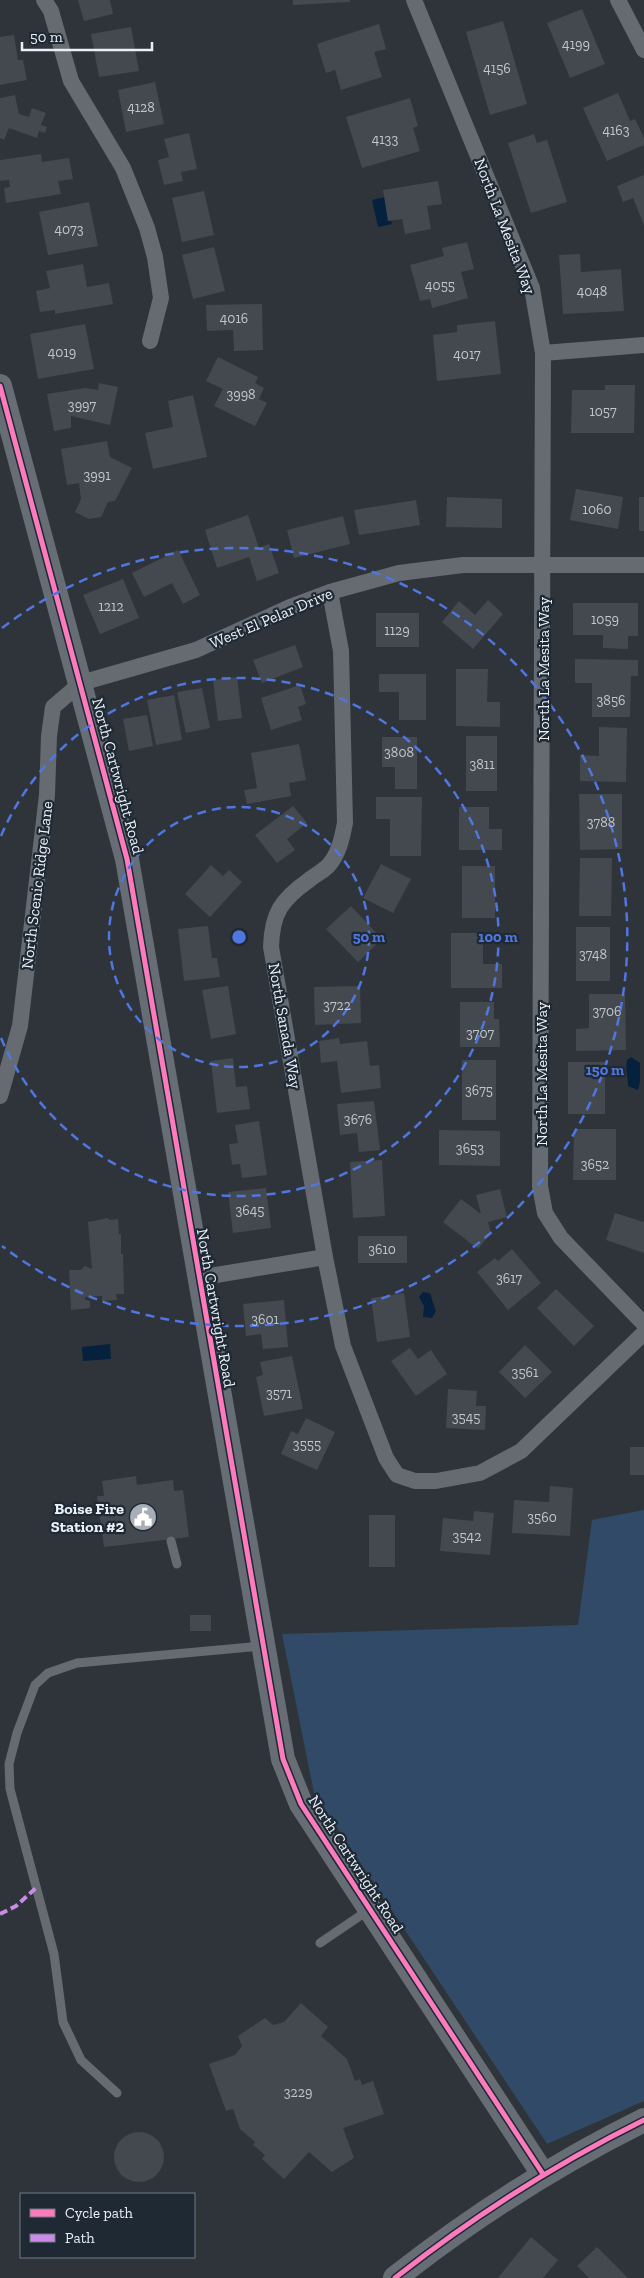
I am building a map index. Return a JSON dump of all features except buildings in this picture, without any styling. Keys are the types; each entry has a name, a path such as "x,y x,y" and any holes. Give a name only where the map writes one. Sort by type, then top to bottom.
{"street":[{"path":"44,0 51,11 71,81 123,168 147,228 155,257 161,298 150,341"},
{"name":"North La Mesita Way","path":"414,0 532,288 543,353 544,564 540,1186 545,1214 561,1238 644,1324"},
{"path":"618,0 644,50"},
{"path":"543,353 644,345"},
{"name":"North Cartwright Road","path":"0,386 127,859 198,1278 283,1759 301,1804 542,2174"},
{"name":"West El Pelar Drive","path":"81,684 196,650 290,607 330,592 399,573 463,565 644,565"},
{"name":"North Sanada Way","path":"330,592 341,651 345,822 341,845 328,866 303,884 282,903 272,925 271,948 325,1257 343,1346 386,1458 397,1475 415,1481 436,1482 480,1473 501,1463 521,1451 644,1333"},
{"name":"North Scenic Ridge Lane","path":"0,1096 20,1026 47,795 49,736 53,707 81,684"},
{"path":"198,1278 325,1257"},
{"path":"394,2278 452,2233 542,2174 593,2145 644,2120"}],"lane":[{"path":"172,1541 177,1564"},
{"path":"117,2093 81,2060 63,2022 54,1954 10,1789 9,1764 17,1732 35,1685 48,1673 77,1663 263,1646"},
{"path":"320,1943 370,1908"}],"shaded area":[{"path":"385,197 392,224 378,227 372,200"},
{"path":"631,1057 640,1063 638,1090 628,1086 626,1063"},
{"path":"423,1292 430,1293 436,1311 432,1318 423,1317 424,1306 419,1297"},
{"path":"110,1344 111,1359 83,1361 82,1347"},
{"path":"644,1510 644,2101 547,2144 314,1793 282,1634 578,1625 592,1520"}],"marked path":[{"path":"0,1914 16,1906 36,1888"}],"cycle path":[{"path":"0,386 127,859 283,1759 301,1804 543,2174"},
{"path":"395,2278 454,2233 546,2173 644,2120"}],"place":[{"name":"Boise Fire Station #2","path":"143,1517"}]}
